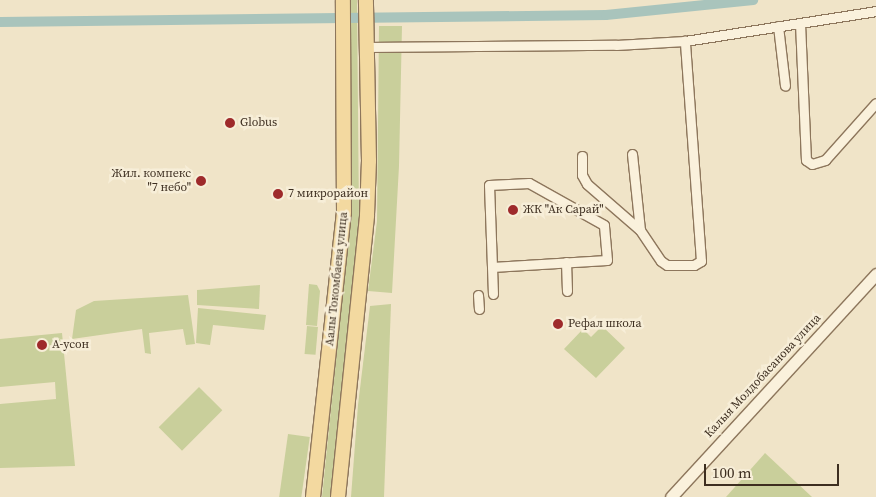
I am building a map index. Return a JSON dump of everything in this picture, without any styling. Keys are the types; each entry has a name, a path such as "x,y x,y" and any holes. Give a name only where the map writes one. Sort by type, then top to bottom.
{"main road":[{"name":"Аалы Токомбаева улица","path":"313,497 344,213 343,2"},
{"name":"Аалы Токомбаева улица","path":"338,497 367,215 369,161 366,2"}],"street":[{"path":"366,42 616,45 685,41 876,11"},
{"path":"800,23 804,143 807,161 816,164 824,160 876,103"},
{"path":"778,26 785,86"},
{"path":"582,156 582,175 586,184 640,230 661,261 666,265 694,265 702,261 685,41"},
{"path":"632,154 640,230"},
{"path":"492,266 607,260 604,224 529,183 489,185 493,294"},
{"path":"566,262 567,291"},
{"name":"Калыя Молдобасанова улица","path":"671,497 876,274"},
{"path":"478,295 479,309"}],"green space":[{"path":"350,0 357,0 359,218 330,497 322,497 351,214"},
{"path":"379,26 402,26 399,166 392,293 368,291 377,221"},
{"path":"309,284 317,285 320,291 317,326 306,325"},
{"path":"260,285 259,309 197,305 197,290"},
{"path":"188,295 195,344 186,345 183,329 149,333 151,354 145,353 142,329 72,339 76,310 94,301"},
{"path":"391,304 384,497 351,497 358,405 370,306"},
{"path":"198,308 266,315 264,330 213,325 210,345 196,343"},
{"path":"307,326 318,327 316,355 305,354"},
{"path":"602,326 625,348 596,378 564,349 583,329 591,337"},
{"path":"62,333 75,466 0,468 0,404 56,399 55,382 0,387 0,339"},
{"path":"199,387 222,410 182,451 159,427"},
{"path":"288,434 310,437 301,497 279,497"},
{"path":"765,453 812,497 726,497"}],"waterway":[{"path":"0,22 606,15 753,0"}],"place":[{"name":"Globus","path":"230,123"},
{"name":"Жил. компекс \"7 небо\"","path":"201,181"},
{"name":"7 микрорайон","path":"278,194"},
{"name":"ЖК \"Ак Сарай\"","path":"513,210"},
{"name":"Рефал школа","path":"558,324"},
{"name":"А-усон","path":"42,345"}]}
